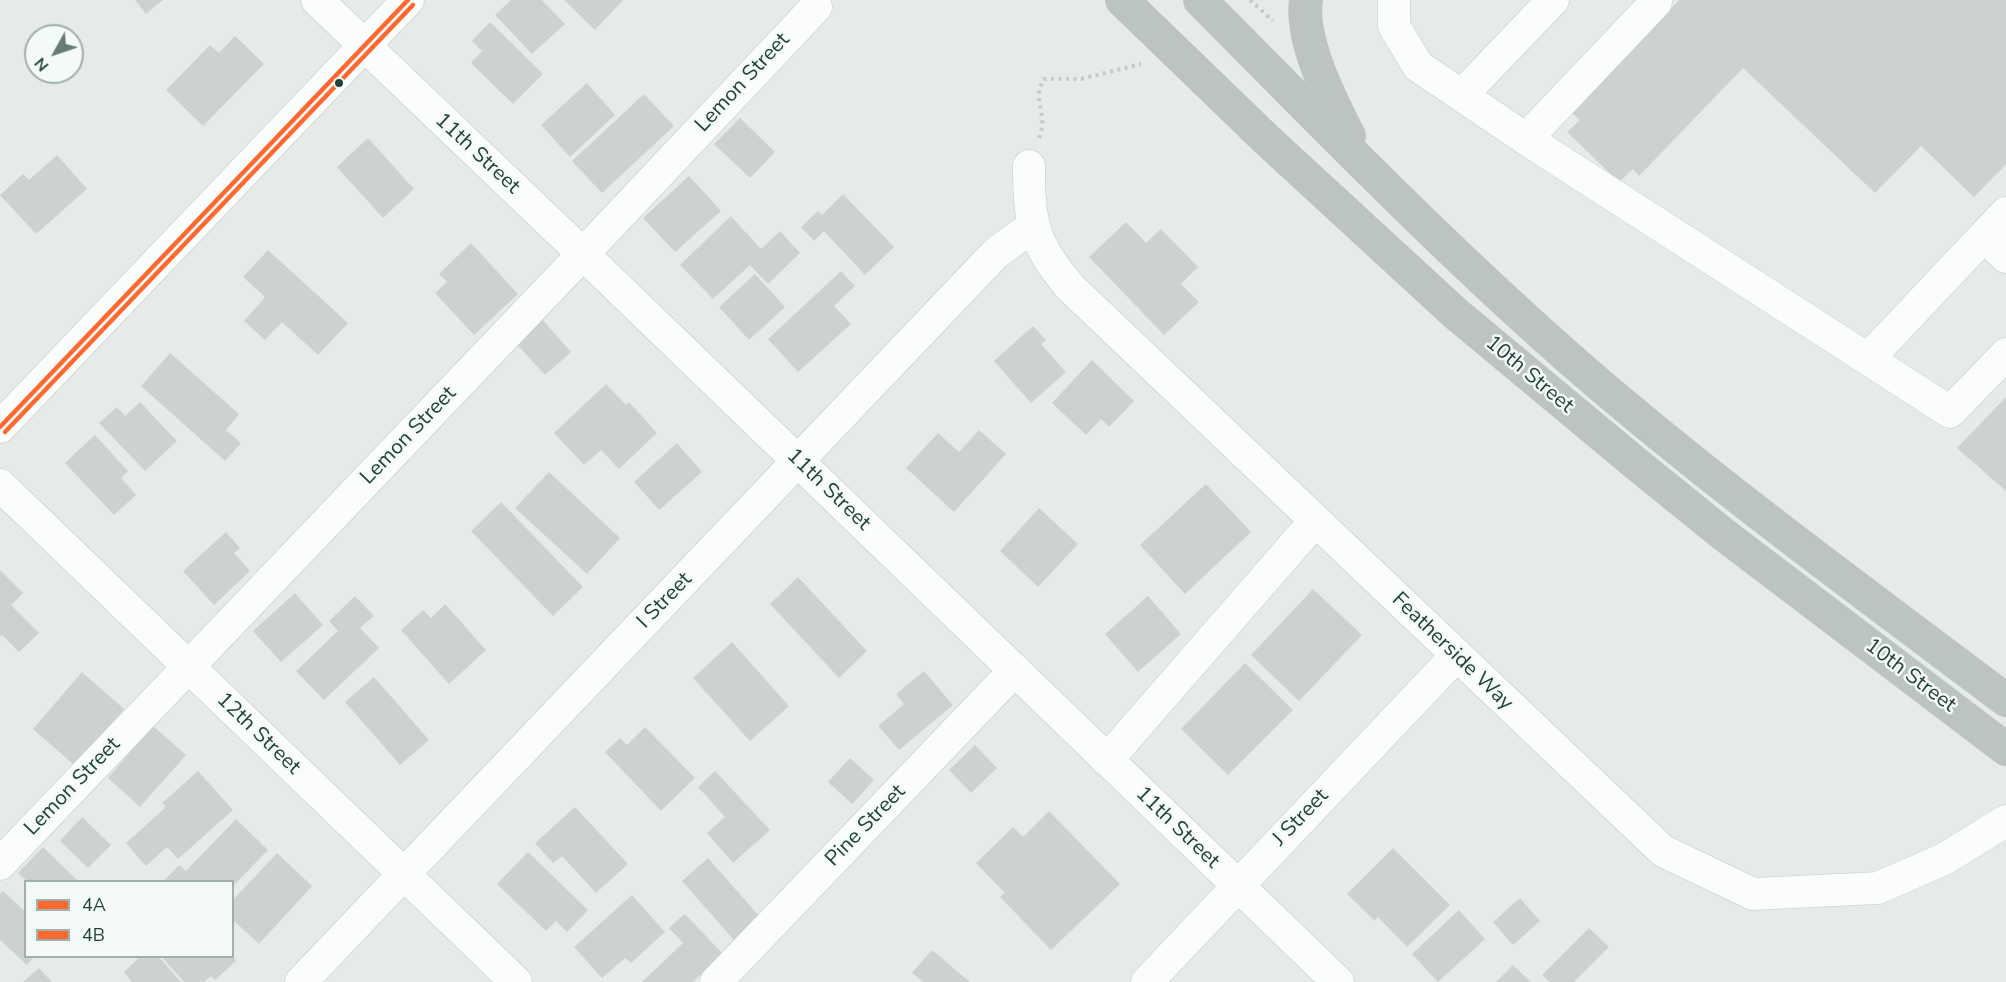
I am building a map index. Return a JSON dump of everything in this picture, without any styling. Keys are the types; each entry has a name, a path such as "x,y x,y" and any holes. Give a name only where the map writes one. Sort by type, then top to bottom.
{"highway":[{"name":"10th Street","path":"1122,0 1266,139 1455,313 1714,526 2006,749"},
{"name":"10th Street","path":"1200,0 1464,262 1588,374 1726,488 1996,693"},
{"path":"1306,0 1311,45 1326,91 1364,164"}],"street":[{"name":"11th Street","path":"317,0 1338,982"},
{"path":"0,427 408,0"},
{"path":"1394,0 1394,26 1418,66 1526,139 1950,412 2006,354"},
{"path":"1462,95 1553,0"},
{"path":"1526,139 1656,2 1654,0"},
{"name":"Lemon Street","path":"0,864 816,7"},
{"name":"Featherside Way","path":"1029,166 1029,200 1033,226 1053,267 1071,288 1663,851 1753,894 1878,888 1944,859 2006,821"},
{"path":"1868,359 1995,246 2006,213"},
{"name":"I Street","path":"301,982 996,253 1033,226"},
{"name":"12th Street","path":"0,485 516,982"},
{"path":"1107,760 1315,521"},
{"name":"J Street","path":"1147,982 1456,656"},
{"name":"Pine Street","path":"717,982 1015,670"}],"path":[{"path":"1250,0 1274,22"},
{"path":"1029,166 1044,127 1038,89 1044,79 1081,79 1141,64"}],"building":[{"path":"135,0 163,0 146,14"},
{"path":"511,0 542,0 565,24 532,54 495,15"},
{"path":"564,0 623,0 595,30"},
{"path":"1679,0 2006,0 2006,164 1974,197 1921,146 1875,193 1743,68 1639,176 1633,169 1619,182 1567,132 1580,120 1572,113"},
{"path":"490,22 543,74 513,104 471,63 482,51 472,41"},
{"path":"235,36 264,64 203,126 166,90 210,45 219,53"},
{"path":"587,83 615,115 570,157 541,125"},
{"path":"644,94 674,126 602,193 572,161"},
{"path":"740,118 775,152 750,178 714,144"},
{"path":"368,138 414,189 383,218 337,167"},
{"path":"57,155 87,189 36,234 0,195 23,174 29,180"},
{"path":"689,176 721,211 675,252 643,218"},
{"path":"843,194 894,247 865,275 824,231 814,241 801,227 818,211 822,215"},
{"path":"731,216 761,249 780,231 800,253 768,284 750,265 713,299 680,265"},
{"path":"1126,222 1146,243 1161,229 1198,267 1181,284 1199,302 1164,335 1089,257"},
{"path":"471,243 518,294 474,335 435,293 447,282 439,274"},
{"path":"268,250 348,323 318,355 282,322 265,340 244,321 265,297 243,277"},
{"path":"841,271 855,286 834,306 851,324 798,372 768,339"},
{"path":"755,274 785,307 749,340 719,307"},
{"path":"540,317 571,352 545,375 513,340"},
{"path":"1033,326 1046,340 1041,344 1066,372 1031,403 994,361"},
{"path":"170,353 239,414 226,430 241,443 225,461 141,386"},
{"path":"1092,360 1134,401 1109,427 1101,419 1086,435 1052,403"},
{"path":"606,384 626,405 629,402 657,433 619,469 601,450 584,465 554,433"},
{"path":"2006,397 2006,491 1957,448"},
{"path":"140,402 177,441 145,471 99,423 117,407 125,416"},
{"path":"979,430 1006,454 954,512 906,468 938,433 959,452"},
{"path":"95,435 128,471 121,478 136,495 114,515 65,463"},
{"path":"677,443 702,472 659,510 634,482"},
{"path":"549,472 620,538 587,574 515,508"},
{"path":"1206,484 1251,532 1185,594 1140,545"},
{"path":"501,502 583,587 553,616 471,531"},
{"path":"1039,508 1078,544 1038,587 1000,551"},
{"path":"226,532 240,548 234,553 250,571 214,605 183,571"},
{"path":"0,570 23,593 11,605 39,633 19,652 2,635 0,637"},
{"path":"798,577 867,651 839,678 770,604"},
{"path":"1313,589 1362,635 1299,701 1251,655"},
{"path":"295,593 323,625 281,662 253,631"},
{"path":"355,596 374,616 360,628 379,648 324,700 296,671 338,631 329,621"},
{"path":"1148,596 1181,634 1138,672 1105,634"},
{"path":"445,604 486,650 449,684 401,630 423,610 431,618"},
{"path":"732,642 789,706 750,741 693,678"},
{"path":"1245,663 1293,710 1228,775 1181,729"},
{"path":"924,671 953,705 899,750 878,726 904,704 896,694"},
{"path":"82,672 124,709 74,765 33,729"},
{"path":"374,677 429,740 400,765 345,702"},
{"path":"153,726 186,755 140,807 108,778"},
{"path":"645,727 695,778 661,811 605,752 620,738 627,745"},
{"path":"975,745 997,768 971,793 949,770"},
{"path":"850,758 874,780 852,804 828,782"},
{"path":"198,771 233,810 178,859 167,847 146,866 126,843 166,807 162,803"},
{"path":"715,771 770,830 733,863 707,833 725,817 698,787"},
{"path":"575,807 628,864 596,893 562,856 553,863 535,843"},
{"path":"1049,811 1120,884 1051,950 1000,897 1005,893 976,863 1013,827 1023,837"},
{"path":"82,817 111,845 88,868 60,841"},
{"path":"236,819 268,850 234,885 234,880 165,880 179,865 186,871"},
{"path":"43,847 77,880 26,880 18,873"},
{"path":"1393,848 1450,905 1407,947 1378,917 1375,921 1347,894"},
{"path":"528,852 588,910 567,932 556,921 546,931 497,884"},
{"path":"277,853 312,886 259,944 234,921 234,899"},
{"path":"708,858 760,917 734,940 682,881"},
{"path":"3,891 24,910 24,958 33,958 27,965 0,940 0,894"},
{"path":"632,895 665,932 631,963 625,958 602,978 574,947"},
{"path":"1520,898 1540,921 1513,945 1493,922"},
{"path":"1459,910 1485,939 1438,982 1412,954"},
{"path":"685,914 723,954 693,982 642,982 683,943 669,928"},
{"path":"1589,928 1609,947 1574,982 1550,982 1542,975"},
{"path":"932,950 970,982 923,982 912,973"},
{"path":"139,958 160,958 181,982 132,982 124,972"},
{"path":"163,958 234,958 236,961 215,980 211,976 204,982 184,982"},
{"path":"1513,965 1531,982 1496,982"},
{"path":"39,968 52,982 23,982"}],"transit line":[{"name":"4A","path":"0,427 408,0"},
{"name":"4B","path":"5,432 413,5"}]}
